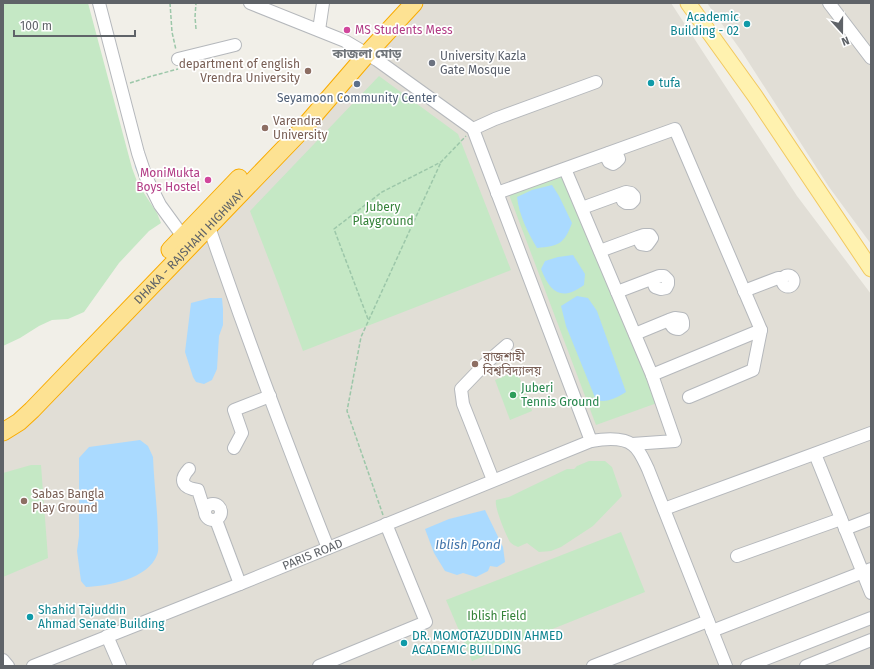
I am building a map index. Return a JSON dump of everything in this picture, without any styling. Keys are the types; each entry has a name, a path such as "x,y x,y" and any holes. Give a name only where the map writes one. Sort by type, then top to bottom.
{"highway":[{"name":"DHAKA - RAJSHAHI HIGHWAY","path":"3,419 25,403 187,242 209,227 298,134 367,54 414,3"},
{"name":"DHAKA - RAJSHAHI HIGHWAY","path":"3,432 19,422 32,410 187,242 290,126 367,54"}],"main road":[{"path":"688,3 755,96 871,269"},
{"path":"698,3 762,92 871,255"}],"street":[{"path":"99,3 146,177 160,205 187,242"},
{"path":"250,3 345,41 367,54 473,129 592,441"},
{"path":"319,30 323,3"},
{"path":"828,3 871,58"},
{"path":"178,59 235,45"},
{"path":"473,129 596,82"},
{"path":"497,193 675,129 761,330 753,370 689,397"},
{"path":"565,169 652,375 761,330"},
{"path":"582,208 621,195"},
{"path":"209,227 253,353 328,548"},
{"path":"600,251 638,237"},
{"path":"744,291 778,278 782,278"},
{"path":"617,292 652,279"},
{"path":"635,334 669,320"},
{"path":"493,480 463,404 461,389 485,364 507,345"},
{"name":"PARIS ROAD","path":"33,666 240,584 592,441 606,438 632,444 675,441 652,375"},
{"path":"234,448 242,433 234,410 270,396"},
{"path":"664,509 871,433"},
{"path":"632,444 641,455 648,469 726,666"},
{"path":"815,454 843,524 867,570 871,593"},
{"path":"189,469 184,475 183,481 185,487 198,490 205,512 210,506 217,506 221,512 216,520 240,584"},
{"path":"737,556 843,524 871,520"},
{"path":"319,666 426,622 386,524"},
{"path":"593,666 867,570"},
{"path":"747,666 871,618"},
{"path":"107,636 120,666"},
{"path":"806,666 871,640"},
{"path":"3,660 8,666"}],"path":[{"path":"121,86 181,69 172,32 170,3"},
{"path":"196,3 196,29"},
{"path":"369,320 334,229 382,192 441,162 473,129"},
{"path":"386,524 347,411 361,337 441,162"}],"shaded area":[{"name":"রাজশাহী বিশ্ববিদ্যালয়","path":"420,3 671,3 797,196 871,294 871,666 3,666 3,439"},
{"path":"707,3 871,3 871,244 829,187 742,52"}],"green space":[{"path":"3,3 88,3 132,168 138,184 157,213 161,223 149,231 119,263 84,312 68,319 52,320 3,346"},
{"name":"Jubery Playground","path":"379,76 458,134 511,270 303,351 250,211"},
{"path":"560,172 657,403 596,425 508,192"},
{"name":"Juberi Tennis Ground","path":"517,371 532,411 510,420 495,380"},
{"path":"589,461 605,461 612,467 622,496 593,526 561,547 551,551 539,552 527,543 518,547 510,542 498,515 496,500 509,497 567,469 574,469 577,466"},
{"name":"Sabas Bangla Play Ground","path":"31,465 41,465 48,558 3,577 3,473"},
{"name":"Iblish Field","path":"621,532 645,592 472,661 446,600"}],"water":[{"path":"552,185 572,223 560,243 537,248 524,224 517,197 532,190"},
{"path":"573,255 585,274 584,285 569,293 557,292 548,284 541,269 545,261"},
{"path":"577,296 588,298 597,311 626,392 611,399 604,401 596,400 566,326 561,306"},
{"path":"210,298 222,298 223,325 219,336 217,369 212,380 204,384 196,382 193,377 185,352 191,303"},
{"path":"140,440 148,446 153,457 158,553 152,563 145,570 126,580 105,585 86,587 81,581 77,551 79,536 79,458 89,447"},
{"name":"Iblish Pond","path":"485,510 503,547 505,562 497,567 490,566 488,571 476,577 463,573 457,575 445,571 434,553 425,529 449,519"}],"waterway":[{"path":"136,166 140,176"}],"place":[{"name":"Academic Building - 02","path":"747,24"},
{"name":"MS Students Mess","path":"347,30"},
{"name":"University Kazla Gate Mosque","path":"432,63"},
{"name":"department of english Vrendra University","path":"308,71"},
{"name":"tufa","path":"651,83"},
{"name":"Seyamoon Community Center","path":"357,84"},
{"name":"Varendra University","path":"265,128"},
{"name":"MoniMukta Boys Hostel","path":"208,180"},
{"name":"রাজশাহী বিশ্ববিদ্যালয়","path":"475,364"},
{"name":"Juberi Tennis Ground","path":"513,395"},
{"name":"Sabas Bangla Play Ground","path":"24,501"},
{"name":"Shahid Tajuddin Ahmad Senate Building","path":"30,617"},
{"name":"DR. MOMOTAZUDDIN AHMED ACADEMIC BUILDING","path":"404,643"}],"district":[{"name":"কাজলা মোড়","path":"367,53"}]}
